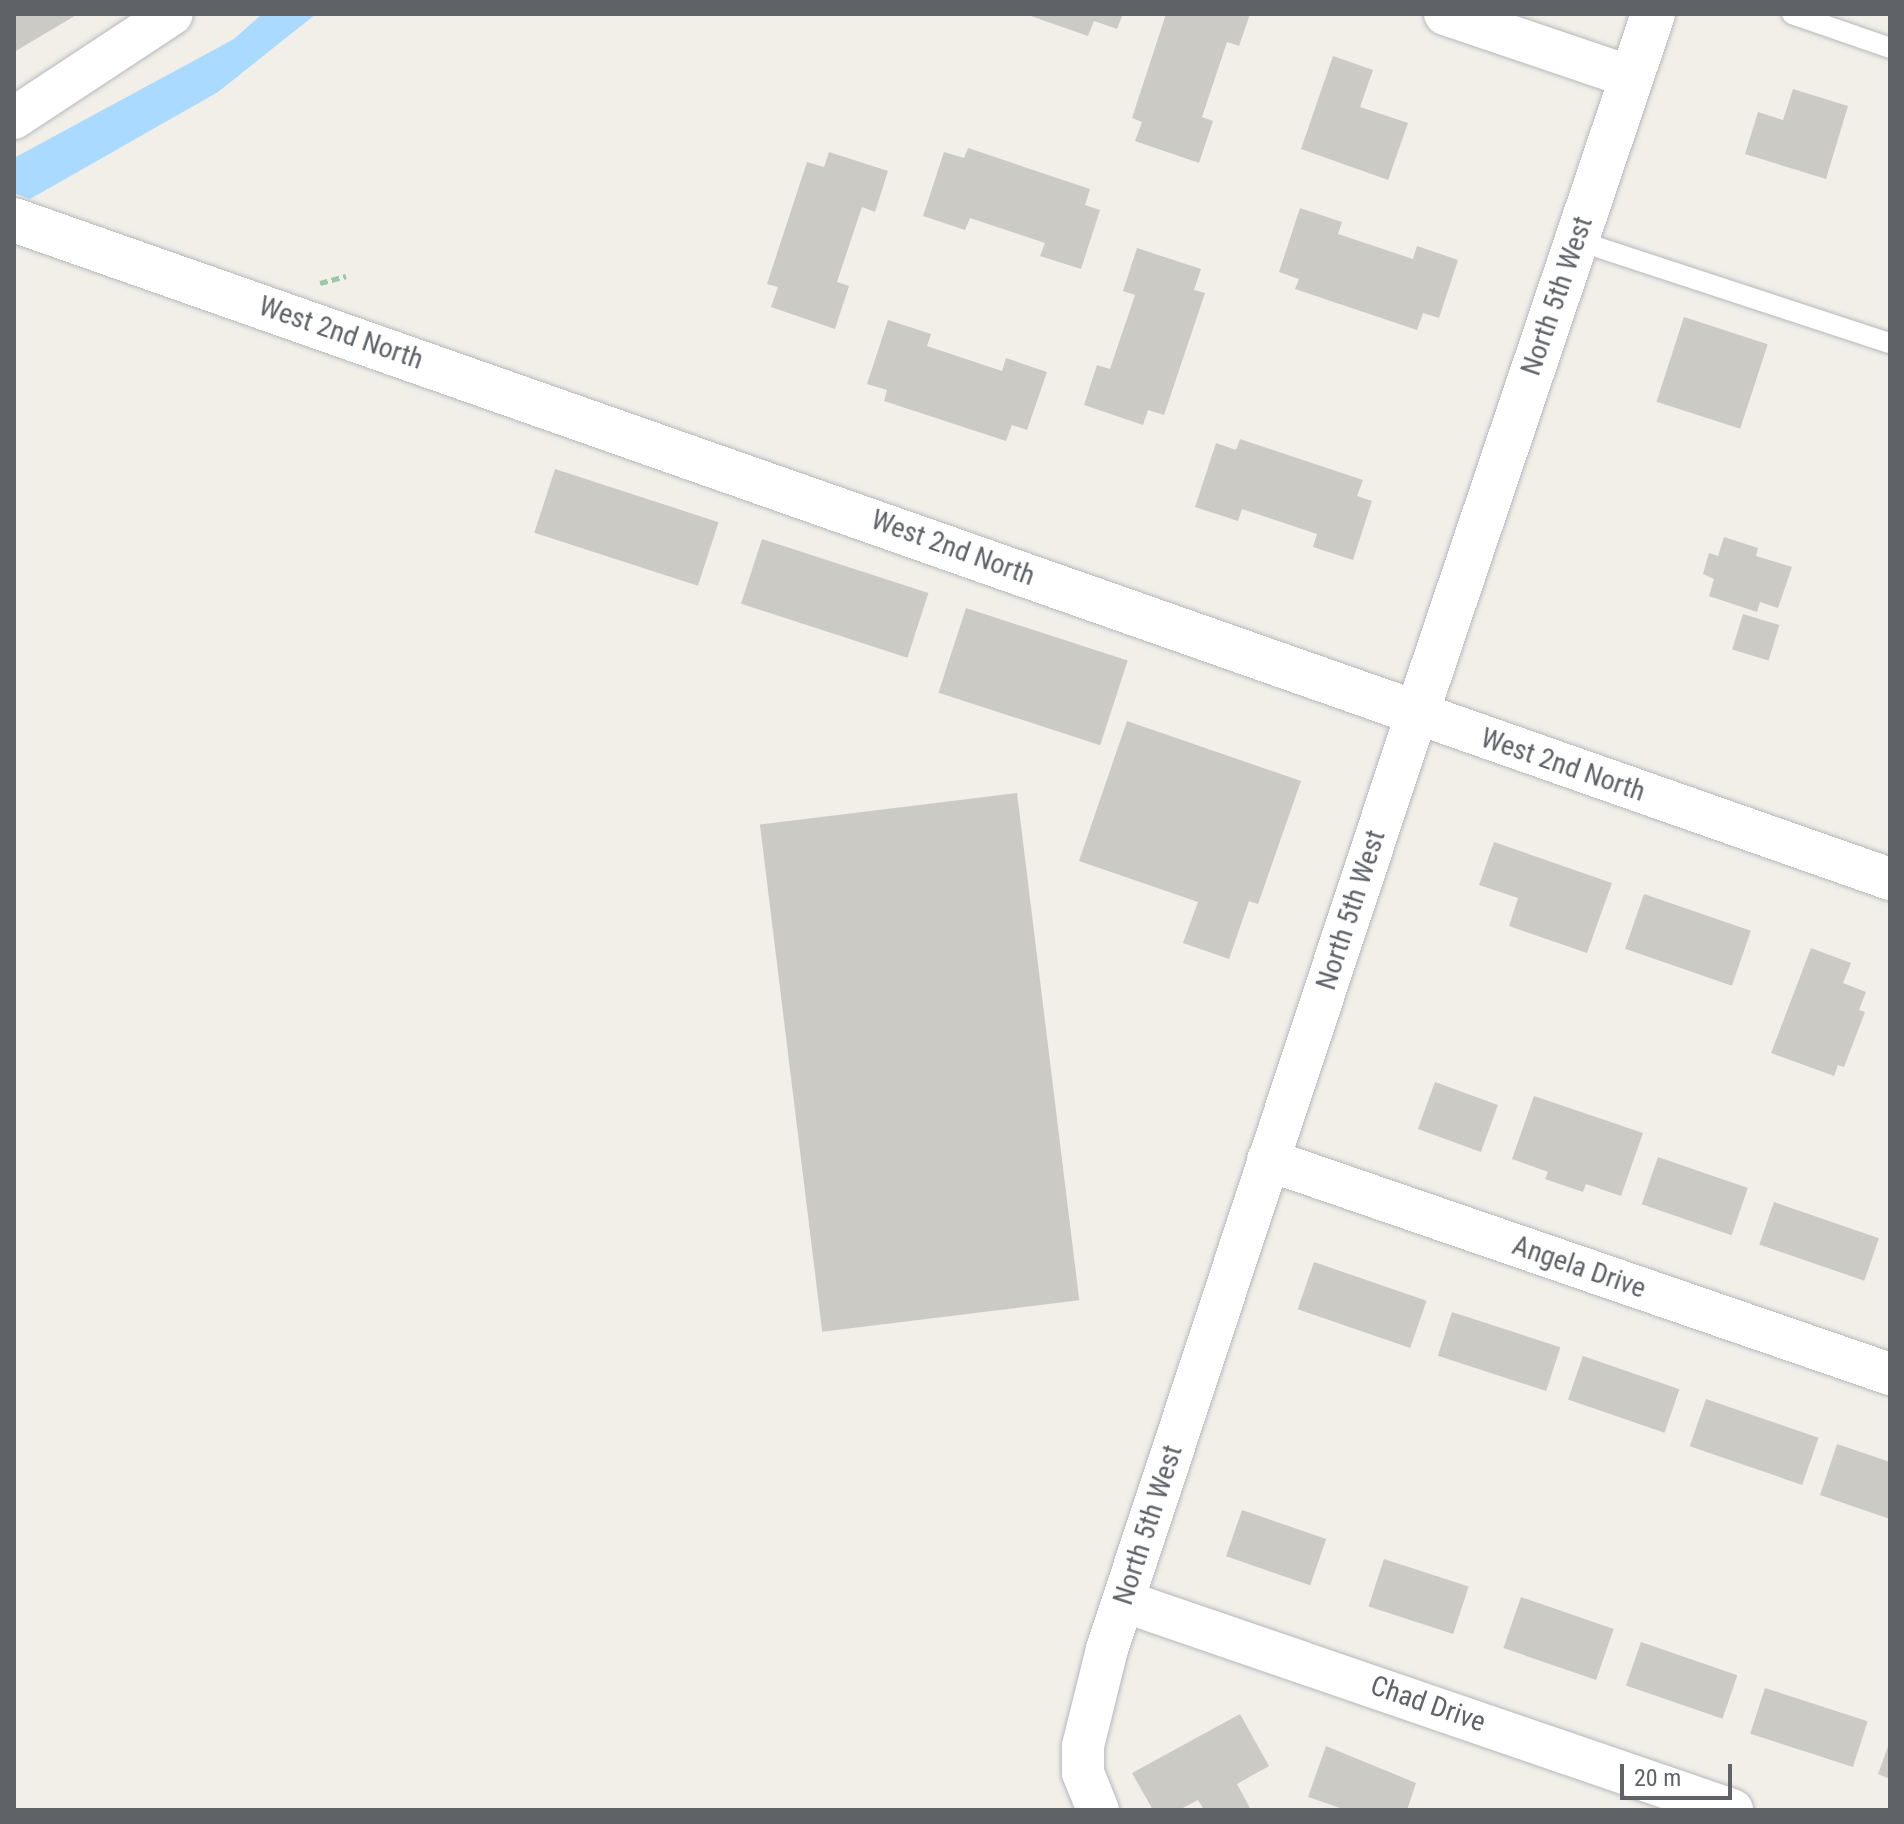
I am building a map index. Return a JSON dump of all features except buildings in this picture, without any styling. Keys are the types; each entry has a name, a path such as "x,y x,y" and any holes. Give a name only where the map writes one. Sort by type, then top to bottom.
{"street":[{"path":"14,118 172,14"},
{"path":"1445,14 1631,77"},
{"name":"North 5th West","path":"1098,1810 1083,1773 1083,1746 1123,1601 1417,713 1653,14"},
{"name":"West 2nd North","path":"14,220 1890,879"},
{"name":"Angela Drive","path":"1268,1160 1890,1374"},
{"name":"Chad Drive","path":"1123,1601 1732,1810"}],"lane":[{"path":"1792,14 1890,48"},
{"path":"1576,240 1890,343"}],"water":[{"path":"262,14 316,14 218,92 30,199 14,193 14,158 234,39"}]}
